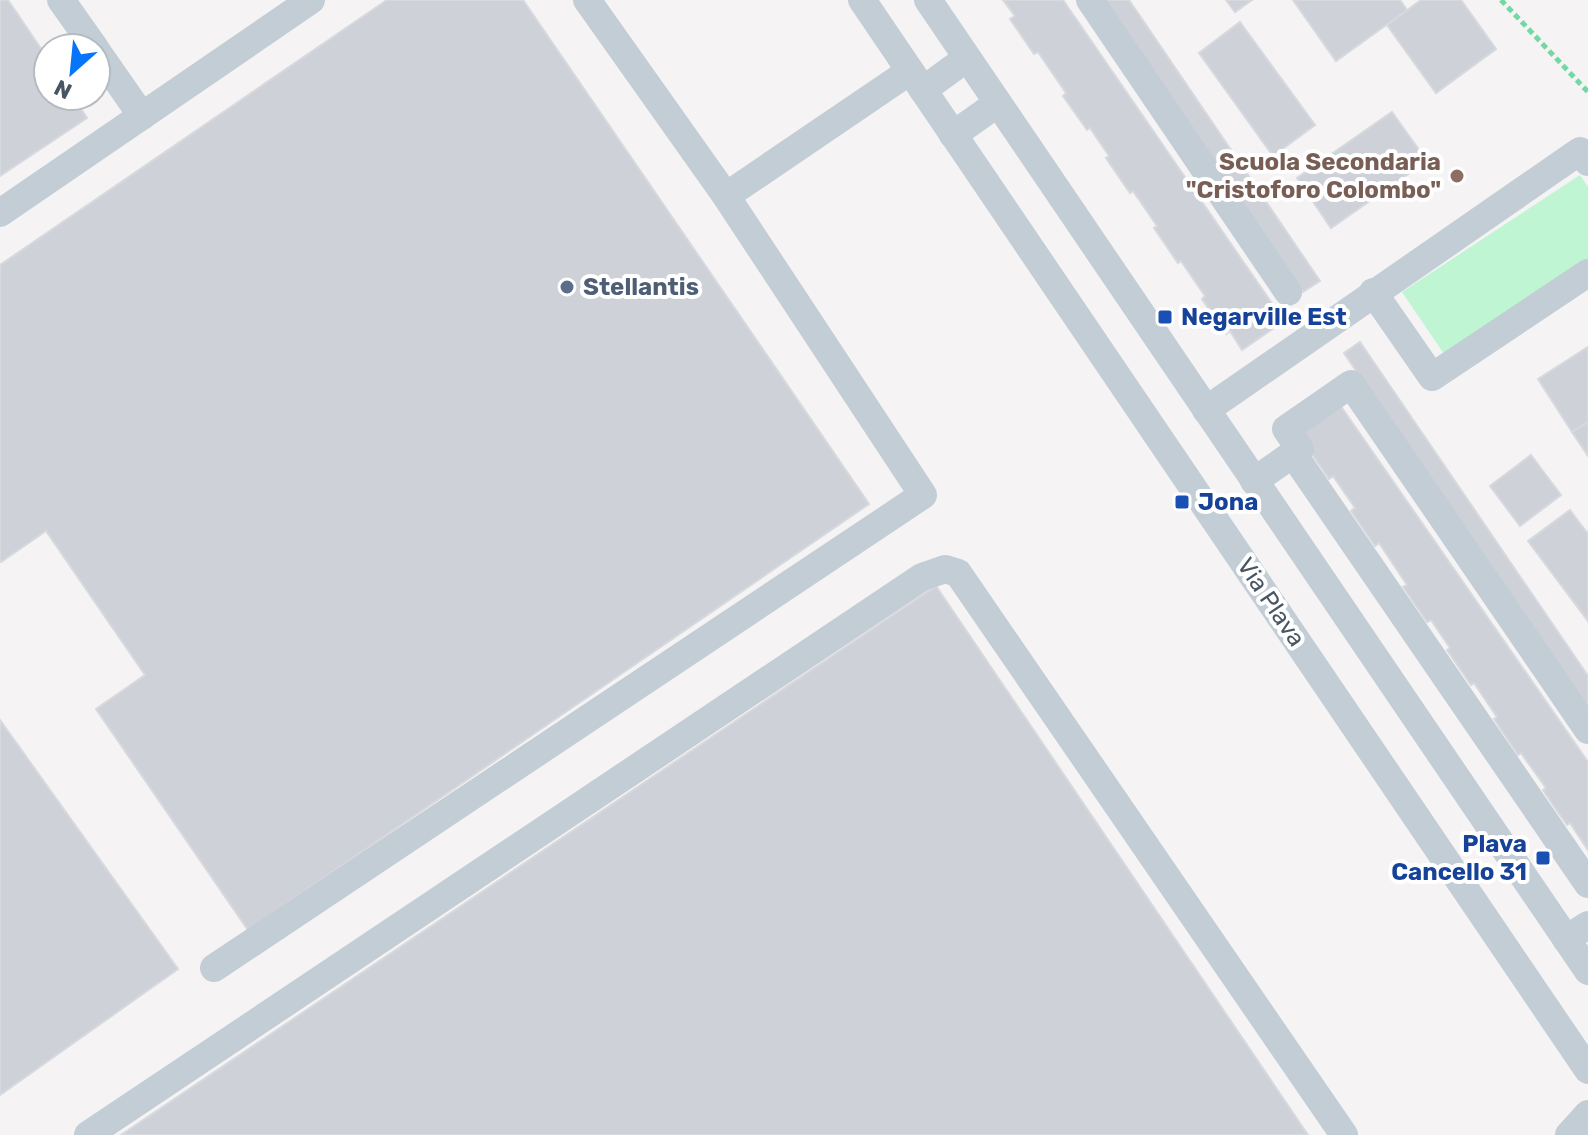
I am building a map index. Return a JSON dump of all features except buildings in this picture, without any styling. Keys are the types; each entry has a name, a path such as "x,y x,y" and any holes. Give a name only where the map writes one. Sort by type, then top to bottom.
{"street":[{"path":"61,0 83,32"},
{"path":"0,213 311,0"},
{"path":"214,968 923,495 726,196 587,0"},
{"name":"Via Plava","path":"862,0 1588,1070"},
{"path":"928,0 1254,481 1577,932 1588,971"},
{"path":"1090,0 1288,292"},
{"path":"726,196 916,80 967,58"},
{"path":"112,73 142,116"},
{"path":"953,135 998,103"},
{"path":"1206,410 1580,151 1588,162"},
{"path":"1373,292 1432,377 1588,273"},
{"path":"1254,481 1300,449 1286,429 1351,384 1588,730"},
{"path":"1293,454 1588,884"},
{"path":"88,1135 922,577 945,569 958,573 1344,1135"},
{"path":"1569,1135 1588,1114"}],"path":[{"path":"1501,0 1588,92"}],"green space":[{"path":"1580,175 1588,187 1588,260 1444,354 1402,292"}],"place":[{"name":"Scuola Secondaria \"Cristoforo Colombo\"","path":"1457,176"},
{"name":"Stellantis","path":"567,287"},
{"name":"Negarville Est","path":"1165,317"},
{"name":"Jona","path":"1182,502"},
{"name":"Plava Cancello 31","path":"1543,858"}]}
